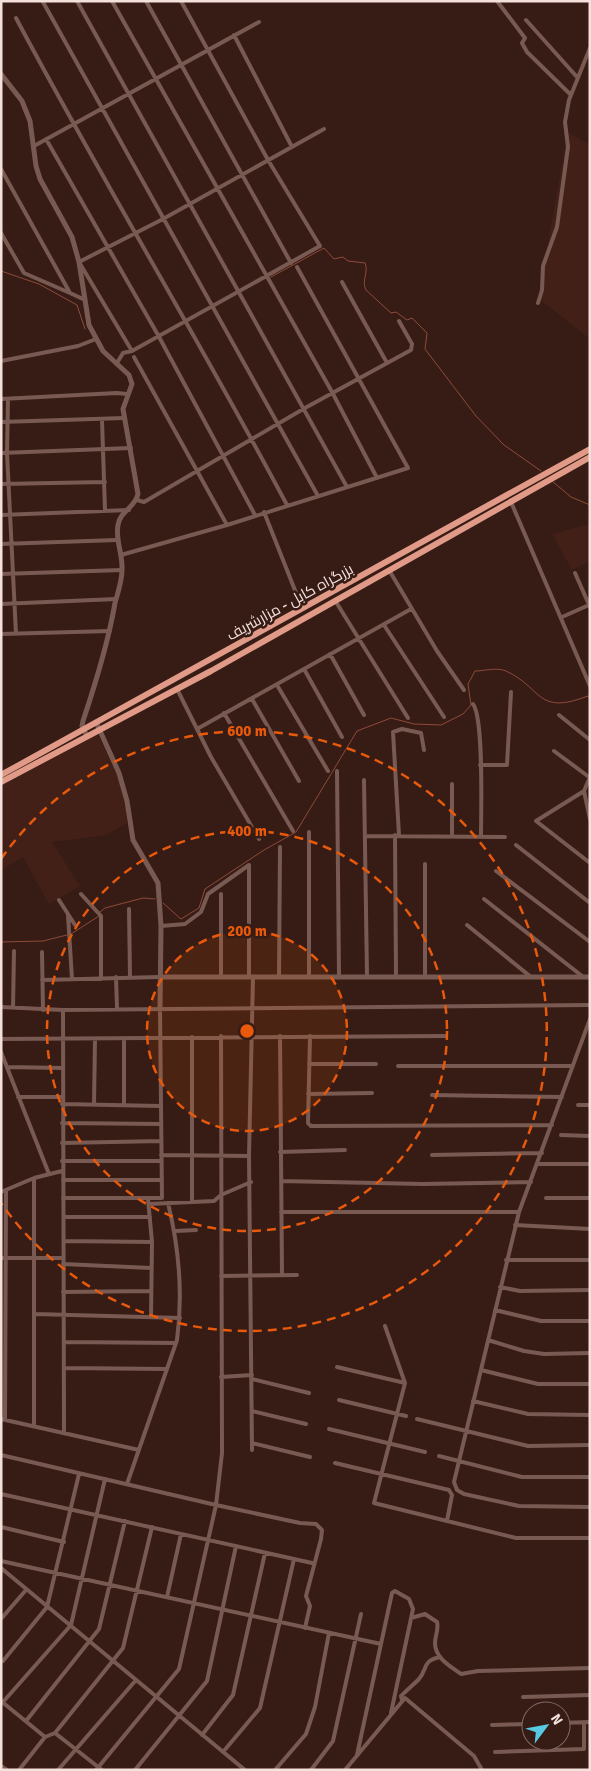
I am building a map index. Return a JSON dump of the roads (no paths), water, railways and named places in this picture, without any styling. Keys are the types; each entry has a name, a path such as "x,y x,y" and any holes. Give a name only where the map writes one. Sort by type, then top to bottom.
{"highway":[{"name":"بزرگراه کابل - مزارشریف","path":"1,782 17,770 96,722 590,449"},
{"name":"بزرگراه کابل - مزارشریف","path":"1,775 17,770 87,736 177,689 336,602 389,570 590,457"}],"street":[{"path":"77,1 305,408 347,487"},
{"path":"112,1 332,392 378,478"},
{"path":"146,1 292,263"},
{"path":"119,359 158,335 185,322 320,246 268,160 206,49 182,1"},
{"path":"497,1 525,38 522,43 527,52 571,95"},
{"path":"43,2 318,496"},
{"path":"16,18 72,124 252,439 287,505"},
{"path":"526,20 577,77"},
{"path":"34,146 206,49 259,22"},
{"path":"234,36 292,147"},
{"path":"538,303 542,290 543,266 557,227 568,147 564,122 577,77 590,48"},
{"path":"1,74 22,101 30,121 36,166 40,179 72,237 79,262 88,325 103,351 119,359 132,384 123,409 138,494 137,500 120,518 117,540 122,570 104,657 83,721 87,736"},
{"path":"79,262 163,219 324,129"},
{"path":"46,139 158,335 255,515"},
{"path":"1,169 70,293"},
{"path":"1,233 24,273 84,299"},
{"path":"79,262 132,351"},
{"path":"121,555 408,468 297,268"},
{"path":"342,282 387,363"},
{"path":"137,500 144,502 332,392 411,350 412,346 399,321"},
{"path":"1,361 78,346 96,339"},
{"path":"134,357 228,524"},
{"path":"1,399 117,392 127,394"},
{"path":"8,399 7,453 12,515 12,574 16,634"},
{"path":"1,422 124,418"},
{"path":"102,420 105,510"},
{"path":"1,453 131,448"},
{"path":"1,484 105,482"},
{"path":"511,502 590,686"},
{"path":"1,515 128,510"},
{"path":"264,512 302,608"},
{"path":"1,544 117,540"},
{"path":"1,574 122,570"},
{"path":"389,570 411,609 464,690"},
{"path":"562,617 590,606 576,573"},
{"path":"1,604 116,599"},
{"path":"336,602 408,718"},
{"path":"196,729 411,609"},
{"path":"384,625 444,718"},
{"path":"1,634 110,631"},
{"path":"330,654 364,715"},
{"path":"304,669 342,737"},
{"path":"277,685 328,771"},
{"path":"177,689 196,729 259,839"},
{"path":"480,765 508,766 511,692"},
{"path":"252,699 299,781"},
{"path":"473,704 477,709 481,837"},
{"path":"224,713 293,831"},
{"path":"559,715 590,740"},
{"path":"96,722 120,773 127,801 133,840 158,883 161,926 160,1161 162,1198 148,1202"},
{"path":"396,976 397,835 393,732 402,729 421,733 424,750"},
{"path":"554,751 590,777 584,791 536,821 590,863"},
{"path":"337,771 339,976"},
{"path":"364,780 367,976"},
{"path":"452,784 452,836"},
{"path":"584,791 590,819"},
{"path":"309,832 309,976"},
{"path":"366,836 505,837"},
{"path":"516,846 590,903"},
{"path":"279,977 280,847"},
{"path":"425,864 425,977"},
{"path":"161,926 186,924 201,912 208,894 248,865 252,1009 249,1156 251,1182 252,1450"},
{"path":"496,871 590,942"},
{"path":"81,894 101,915 101,978"},
{"path":"221,894 221,976"},
{"path":"484,899 582,977"},
{"path":"59,900 75,925"},
{"path":"129,909 130,977"},
{"path":"68,915 71,936 72,979"},
{"path":"466,925 532,979"},
{"path":"13,1008 14,951"},
{"path":"42,952 42,1010"},
{"path":"42,980 221,976 396,976 532,979 590,977"},
{"path":"116,977 116,1008"},
{"path":"1,1007 63,1010 116,1008 252,1009 402,1006 590,1006"},
{"path":"63,1010 64,1433"},
{"path":"590,1019 515,1225 454,1482 457,1490 464,1494 519,1506 590,1508"},
{"path":"192,1036 192,1202"},
{"path":"1,1039 192,1036 446,1036"},
{"path":"54,1733 98,1769 178,1669 216,1505 222,1453 221,1036"},
{"path":"280,1036 282,1274"},
{"path":"310,1036 308,1122 311,1126 552,1125"},
{"path":"124,1038 124,1105"},
{"path":"94,1105 95,1039"},
{"path":"1,1052 49,1174"},
{"path":"309,1064 376,1064"},
{"path":"398,1066 573,1066"},
{"path":"8,1067 62,1068"},
{"path":"308,1094 372,1093"},
{"path":"432,1095 562,1098"},
{"path":"18,1097 62,1096"},
{"path":"62,1104 160,1106"},
{"path":"578,1105 590,1105"},
{"path":"62,1123 161,1124"},
{"path":"561,1135 590,1136"},
{"path":"62,1143 161,1141"},
{"path":"280,1152 345,1150"},
{"path":"432,1155 542,1153"},
{"path":"161,1155 249,1156"},
{"path":"62,1161 160,1161"},
{"path":"538,1164 590,1164"},
{"path":"62,1171 34,1178 3,1192 3,1419 139,1450"},
{"path":"34,1178 34,1426"},
{"path":"63,1180 162,1180"},
{"path":"281,1181 423,1184 531,1182"},
{"path":"64,1198 168,1203 214,1201 221,1195 251,1182"},
{"path":"546,1198 590,1198"},
{"path":"148,1202 152,1242 151,1317"},
{"path":"127,1484 176,1343 180,1318 180,1278 175,1231 168,1203"},
{"path":"281,1212 519,1212"},
{"path":"64,1217 150,1217"},
{"path":"515,1225 590,1229"},
{"path":"175,1231 196,1230"},
{"path":"64,1241 152,1242"},
{"path":"3,1258 63,1258"},
{"path":"506,1260 590,1260"},
{"path":"63,1264 151,1268"},
{"path":"221,1276 297,1275"},
{"path":"500,1287 520,1291 590,1290"},
{"path":"63,1292 150,1291"},
{"path":"495,1310 541,1321 590,1321"},
{"path":"35,1314 180,1318"},
{"path":"385,1326 405,1384 374,1503 516,1538 590,1538"},
{"path":"488,1340 524,1351 544,1354 590,1353"},
{"path":"64,1342 176,1343"},
{"path":"337,1367 405,1384"},
{"path":"64,1368 166,1369"},
{"path":"481,1370 538,1384 590,1384"},
{"path":"221,1376 252,1377 309,1393"},
{"path":"339,1400 406,1416"},
{"path":"473,1401 528,1414 590,1415"},
{"path":"252,1411 306,1424"},
{"path":"417,1419 528,1446 590,1445"},
{"path":"329,1429 425,1452"},
{"path":"252,1443 310,1456"},
{"path":"1,1455 216,1505 320,1526 319,1551 306,1596 310,1606 305,1628"},
{"path":"439,1456 522,1476 590,1476"},
{"path":"335,1463 449,1490 452,1495 447,1521"},
{"path":"3,1661 47,1607 79,1474"},
{"path":"46,1737 2,1701 71,1625 105,1479"},
{"path":"1,1494 312,1563"},
{"path":"26,1721 90,1642 102,1622 125,1522"},
{"path":"1,1527 64,1542"},
{"path":"19,1770 46,1737 54,1733 113,1661 126,1641 152,1527"},
{"path":"167,1597 181,1534"},
{"path":"135,1770 207,1681 236,1546"},
{"path":"202,1735 233,1695 265,1553"},
{"path":"1,1560 83,1580 111,1583 193,1604 381,1644"},
{"path":"223,1752 260,1708 294,1560"},
{"path":"2,1570 245,1770"},
{"path":"1,1619 26,1590"},
{"path":"357,1755 392,1593 395,1591 401,1593 412,1604 411,1618 391,1713"},
{"path":"311,1770 333,1741 361,1614"},
{"path":"411,1618 425,1614 437,1622 439,1628 435,1642 440,1657 461,1674 478,1671 590,1668"},
{"path":"275,1770 306,1734 315,1707 329,1633"},
{"path":"345,1770 402,1700 401,1696 421,1676 424,1666 432,1659 440,1657"},
{"path":"58,1770 136,1680"},
{"path":"523,1697 590,1695"},
{"path":"402,1700 407,1699 474,1756 482,1770"},
{"path":"495,1752 584,1748 584,1722"},
{"path":"571,1723 590,1722"},
{"path":"492,1725 521,1724"},
{"path":"1,1766 7,1770"}],"waterway":[{"path":"271,277 324,248 334,259 343,257 348,261 365,263 364,283 366,290 391,313 396,312 407,320 412,318 427,333 425,349 476,416 504,445 541,471"},
{"path":"1,271 39,284 77,305 85,329"},
{"path":"552,481 571,497 590,505"},
{"path":"163,903 181,919 199,908 205,889 264,850 296,832 357,731 391,718 414,724 441,725 463,714 471,705 468,684 475,671 495,669 506,671 549,701 558,703 588,696 590,700"},
{"path":"100,912 105,908 143,898 155,899"},
{"path":"71,934 99,916"},
{"path":"1,942 43,941 67,935"}]}
